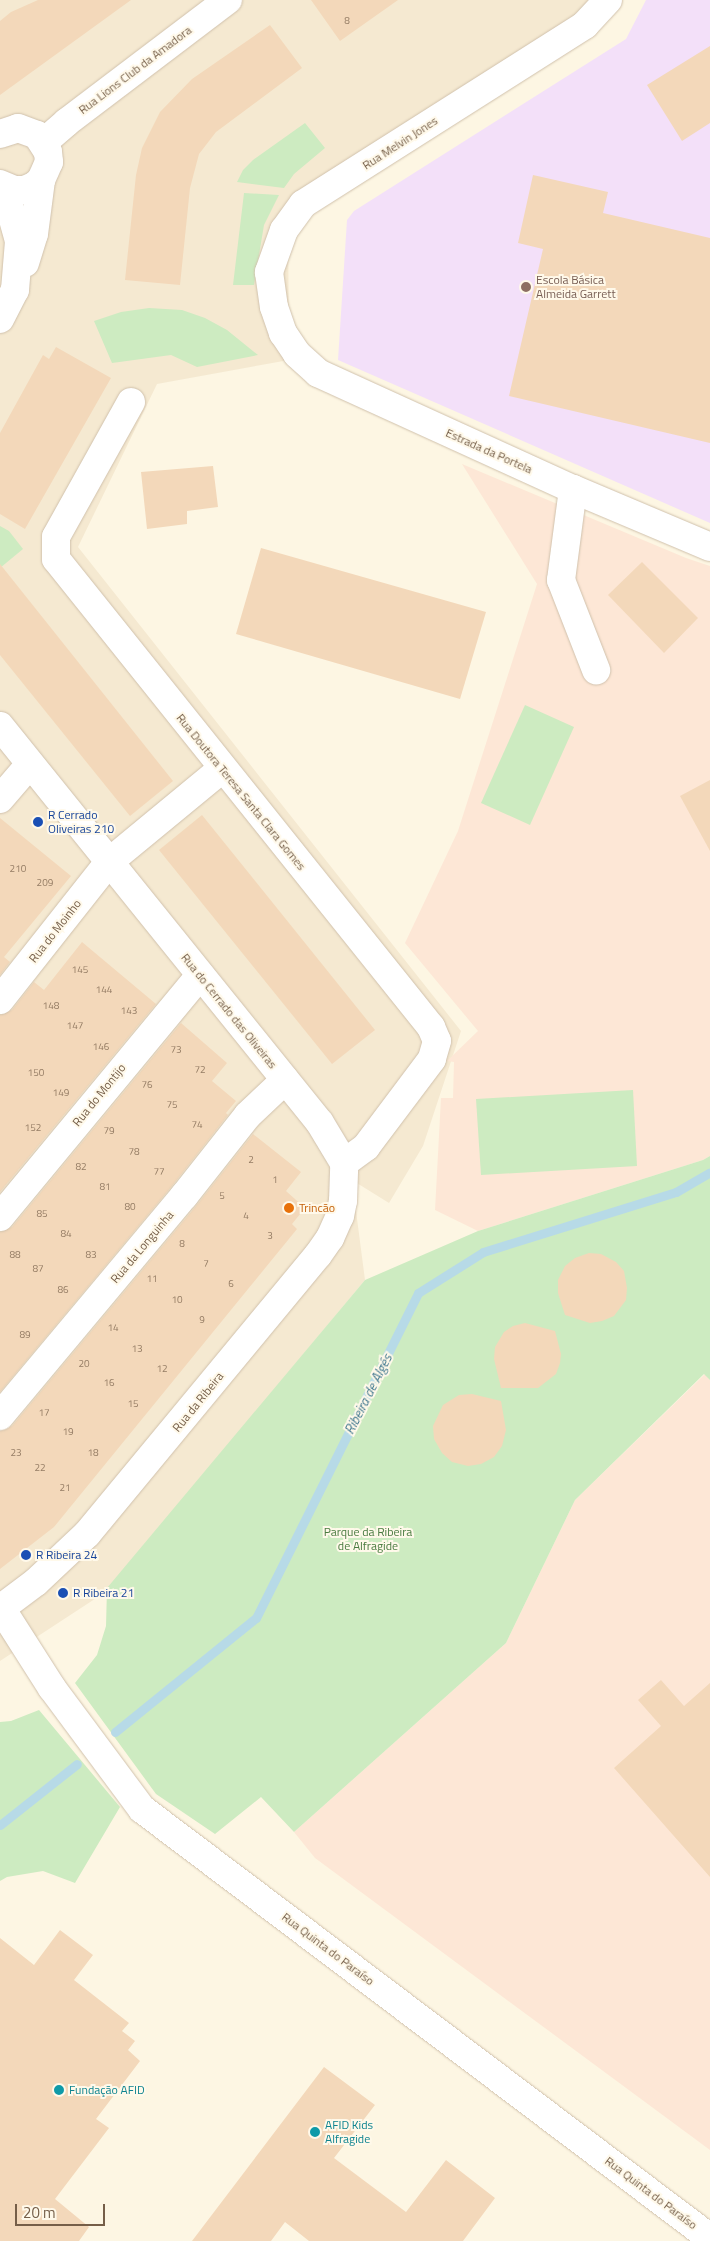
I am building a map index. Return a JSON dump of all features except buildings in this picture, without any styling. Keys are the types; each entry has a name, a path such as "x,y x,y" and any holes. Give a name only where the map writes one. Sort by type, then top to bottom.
{"street":[{"name":"Rua Lions Club da Amadora","path":"44,142 67,122 228,0"},
{"name":"Rua Melvin Jones","path":"283,333 274,306 269,272 284,230 303,204 585,25 608,0"},
{"path":"0,134 18,128 37,135 44,142 48,152 49,162 42,180 29,255 17,278"},
{"path":"0,319 14,290 17,278 18,241 2,185 24,190 42,180"},
{"name":"Estrada da Portela","path":"283,333 297,354 318,373 573,489 710,547"},
{"name":"Rua Doutora Teresa Santa Clara Gomes","path":"131,402 56,537 56,560 431,1027 437,1041 432,1059 366,1147 344,1163"},
{"path":"573,489 561,580 596,670"},
{"name":"Rua do Cerrado das Oliveiras","path":"0,726 320,1123 344,1163"},
{"path":"0,799 30,764"},
{"path":"110,862 222,769"},
{"name":"Rua do Moinho","path":"0,1000 110,862"},
{"name":"Rua do Montijo","path":"0,1217 200,975"},
{"name":"Rua da Longuinha","path":"0,1416 184,1196 248,1116 285,1080"},
{"name":"Rua da Ribeira","path":"1,1608 36,1582 87,1534 318,1255 330,1238 340,1216 343,1201 344,1163"},
{"name":"Rua Quinta do Paraíso","path":"1,1608 52,1688 142,1809 710,2238"}],"shaded area":[{"path":"0,0 596,0 576,19 288,208 289,360 157,384 78,547 461,1031 423,1146 389,1203 352,1180 365,1280 107,1591 0,1661"},
{"name":"Escola Básica Almeida Garrett","path":"646,0 710,0 710,523 338,360 347,220 354,211 626,39"},
{"path":"462,464 686,558 710,566 710,1156 703,1160 478,1231 435,1210 441,1098 453,1098 454,1062 447,1061 478,1031 405,943 458,831 537,584"},
{"path":"705,1374 710,1380 710,2150 315,1858 294,1832 506,1643 575,1500"}],"green space":[{"path":"305,123 325,148 294,174 284,188 237,182 243,170 253,160"},
{"path":"244,193 279,195 264,225 254,285 233,285"},
{"path":"149,308 182,310 205,318 227,330 258,355 197,367 171,355 112,363 94,321 121,312"},
{"path":"0,526 9,531 23,549 0,568"},
{"path":"525,705 574,727 530,825 481,803"},
{"path":"633,1090 637,1166 481,1175 476,1099"},
{"name":"Parque da Ribeira de Alfragide","path":"710,1156 710,1380 704,1374 575,1500 506,1643 294,1832 261,1797 215,1834 156,1794 75,1683 97,1655 106,1626 107,1588 365,1280 478,1231 703,1160"},
{"path":"39,1710 120,1807 75,1883 43,1871 7,1877 0,1881 0,1722 11,1721"}],"waterway":[{"name":"Ribeira de Algés","path":"115,1732 256,1618 418,1293 483,1252 676,1192 710,1172"},
{"name":"Ribeira de Algés","path":"0,1825 77,1764"}],"place":[{"name":"Escola Básica Almeida Garrett","path":"526,287"},
{"name":"R Cerrado Oliveiras 210","path":"38,822"},
{"name":"Trincão","path":"289,1208"},
{"name":"R Ribeira 24","path":"26,1555"},
{"name":"R Ribeira 21","path":"63,1593"},
{"name":"Fundação AFID","path":"59,2090"},
{"name":"AFID Kids Alfragide","path":"315,2132"}]}
